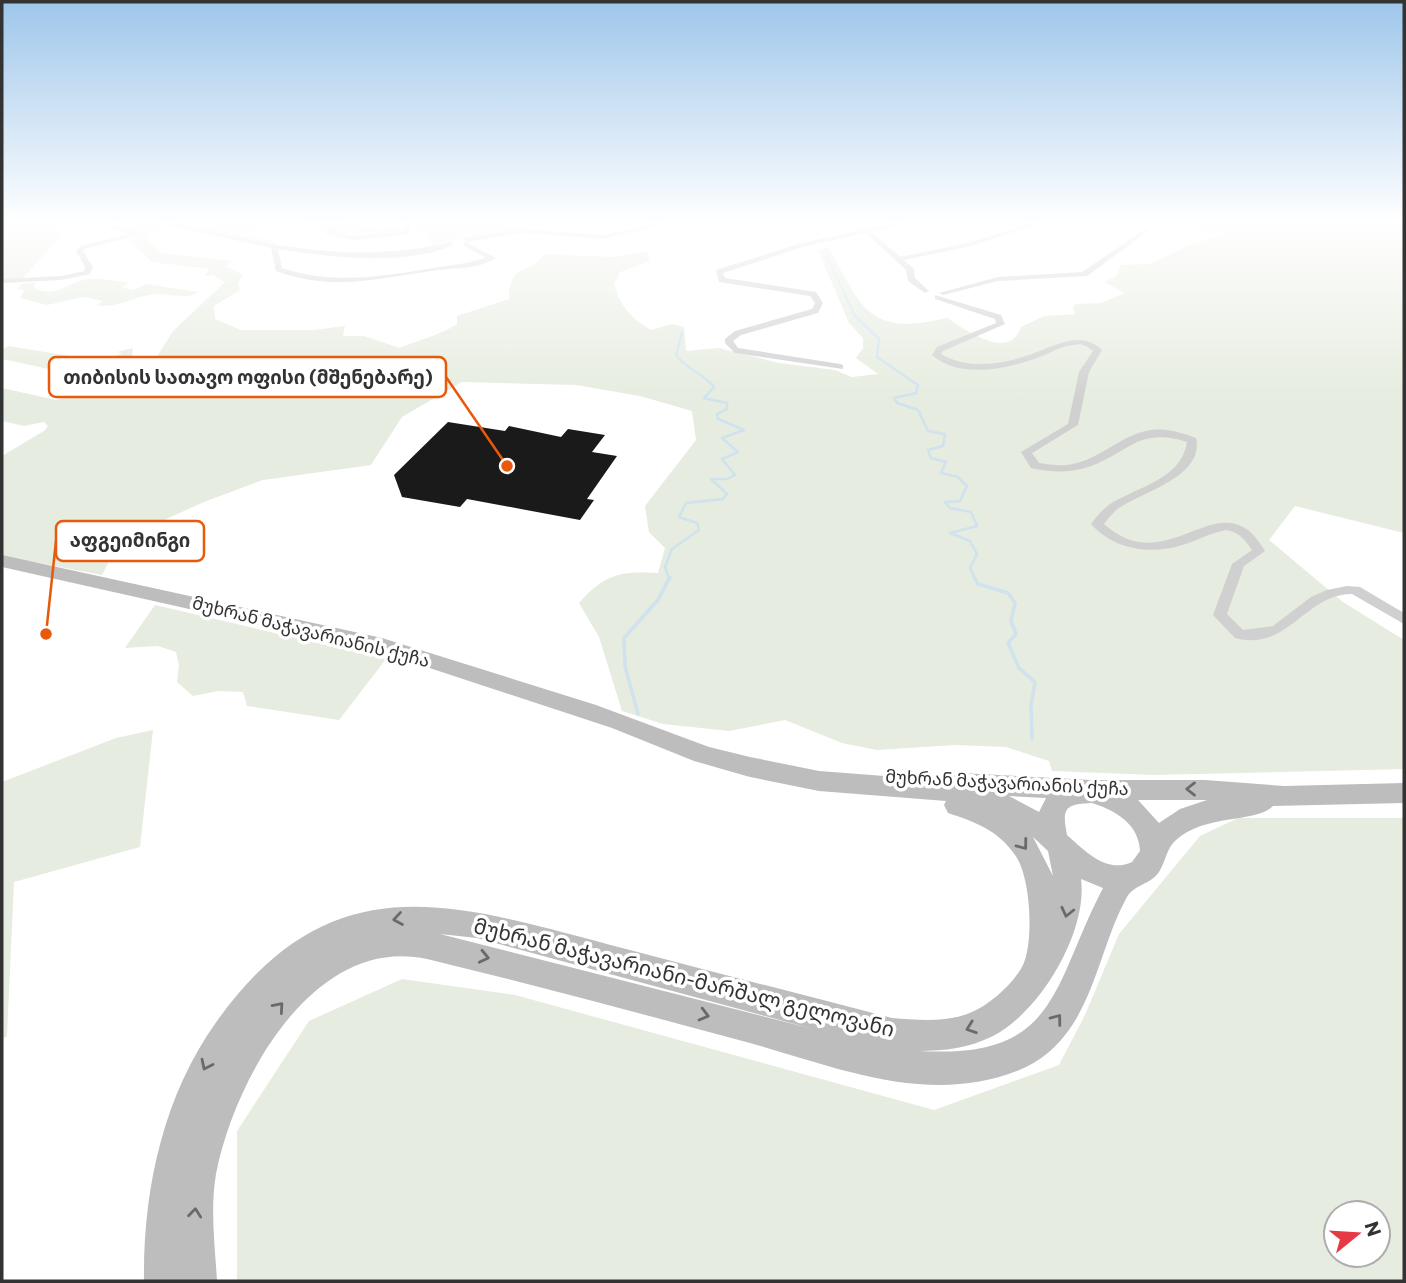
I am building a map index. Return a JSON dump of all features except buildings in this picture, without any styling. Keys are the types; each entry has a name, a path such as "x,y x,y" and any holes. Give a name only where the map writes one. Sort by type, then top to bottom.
{"main road":[{"name":"მუხრან მაჭავარიანის ქუჩა","path":"2,561 394,649 656,734 705,755 799,778 965,794 1012,808 1058,845"},
{"name":"მუხრან მაჭავარიანის ქუჩა","path":"656,734 822,771 1091,790 1205,789 1284,796 1404,793"},
{"path":"705,755 783,785 963,806 995,820 1019,839 1039,877 1043,892 1038,969"},
{"path":"1091,790 1132,810 1150,834 1154,847"},
{"name":"მუხრან მაჭავარიანი-მარშალ გელოვანი","path":"163,1281 161,1248 172,1170 190,1097 212,1051 243,1007 282,969 321,940 345,930 412,916 477,924 892,1034 925,1037 954,1034 989,1021 1018,999 1061,933 1071,893 1058,845 1049,826 1050,813 1055,803 1065,795 1091,790"},
{"name":"მუხრან მაჭავარიანი-მარშალ გელოვანი","path":"198,1281 193,1228 199,1175 221,1097 257,1031 291,992 325,964 371,946 411,942 519,966 887,1064 920,1069 968,1069 994,1064 1016,1054 1041,1037 1056,1022 1076,985 1099,921 1124,877 1146,867 1154,847 1171,826 1191,814 1284,796"},
{"path":"1058,845 1090,871 1124,877"}],"street":[{"path":"741,283 813,294 819,303 815,311 738,332 728,341 735,350 840,367"},
{"path":"916,283 925,291 998,317 1001,324 940,349 936,355 944,362 964,366 1012,362 1037,356 1058,344 1081,341 1091,343 1098,350 1084,373 1073,425 1027,452 1035,466 1058,471 1077,469 1144,434 1169,432 1192,440 1190,456 1172,476 1112,508 1097,524 1115,539 1163,546 1208,528 1230,527 1251,536 1259,551 1238,564 1220,615 1241,635 1265,634 1281,628 1305,608 1332,592 1346,589 1355,590 1404,619"},
{"path":"940,295 984,283"}],"shaded area":[{"path":"36,283 33,286 48,292 75,283 128,283 121,287 133,290 146,284 199,292 183,296 148,295 105,306 97,305 103,301 84,297 47,305 20,298 24,290 18,289 21,284"},
{"path":"224,283 238,283 240,290 214,306 215,319 241,330 314,330 345,326 343,336 364,336 400,348 451,328 457,324 457,316 509,299 512,283 615,283 628,311 651,330 672,324 684,327 686,351 719,348 779,363 835,370 852,377 878,374 856,358 863,348 863,338 849,323 832,283 848,283 860,301 883,320 900,324 947,318 976,335 997,343 1007,342 1015,337 1021,327 1044,316 1075,314 1073,307 1076,304 1101,303 1125,293 1106,283 1404,283 1404,533 1295,506 1269,540 1343,602 1404,640 1404,769 1154,775 1052,771 1049,761 1006,747 955,745 877,750 842,743 785,720 729,731 663,724 622,711 599,637 579,603 597,586 614,576 658,573 665,548 649,532 645,506 696,440 692,411 640,396 576,385 462,382 402,417 371,465 263,480 204,502 120,540 102,575 2,556 2,456 48,426 44,422 24,426 2,421 2,388 56,400 121,385 133,373 155,360 173,331"},
{"path":"9,346 105,362 122,353 117,352 133,348 132,357 114,365 97,370 67,372 2,359 2,349"},
{"path":"155,605 386,659 339,720 247,706 243,692 218,691 193,696 177,682 179,666 176,652 158,646 125,648"},
{"path":"153,730 140,847 14,882 7,1036 2,1039 2,782 116,738"},
{"path":"1238,818 1404,818 1404,1281 237,1281 237,1131 309,1021 402,979 515,995 934,1110 1059,1065 1085,1015 1119,934 1200,836"}],"waterway":[{"path":"839,283 855,316"},
{"path":"855,316 879,339 877,357 918,385 916,393 894,398 897,403 918,410 928,431 945,434 943,446 928,450 931,458 946,462 941,473 958,477 967,486 960,501 945,502 950,508 971,512 977,526 950,533 970,541 977,554 970,568 974,578"},
{"path":"669,579 665,567 672,549 699,530 697,523 679,517 686,503 723,499 727,494 711,479 727,479 735,475 722,459 738,452 722,438 744,430 718,419 717,414 727,409 727,403 704,398 714,387 676,355 682,333"},
{"path":"974,578 978,584 1008,593 1015,603 1011,621 1016,634 1008,643 1019,668 1035,682 1031,705 1032,738"},
{"path":"638,714 625,666 624,638 658,600 669,579"}],"place":[{"name":"თიბისის სათავო ოფისი (მშენებარე)","path":"507,466"},
{"name":"აფგეიმინგი","path":"46,634"}]}
